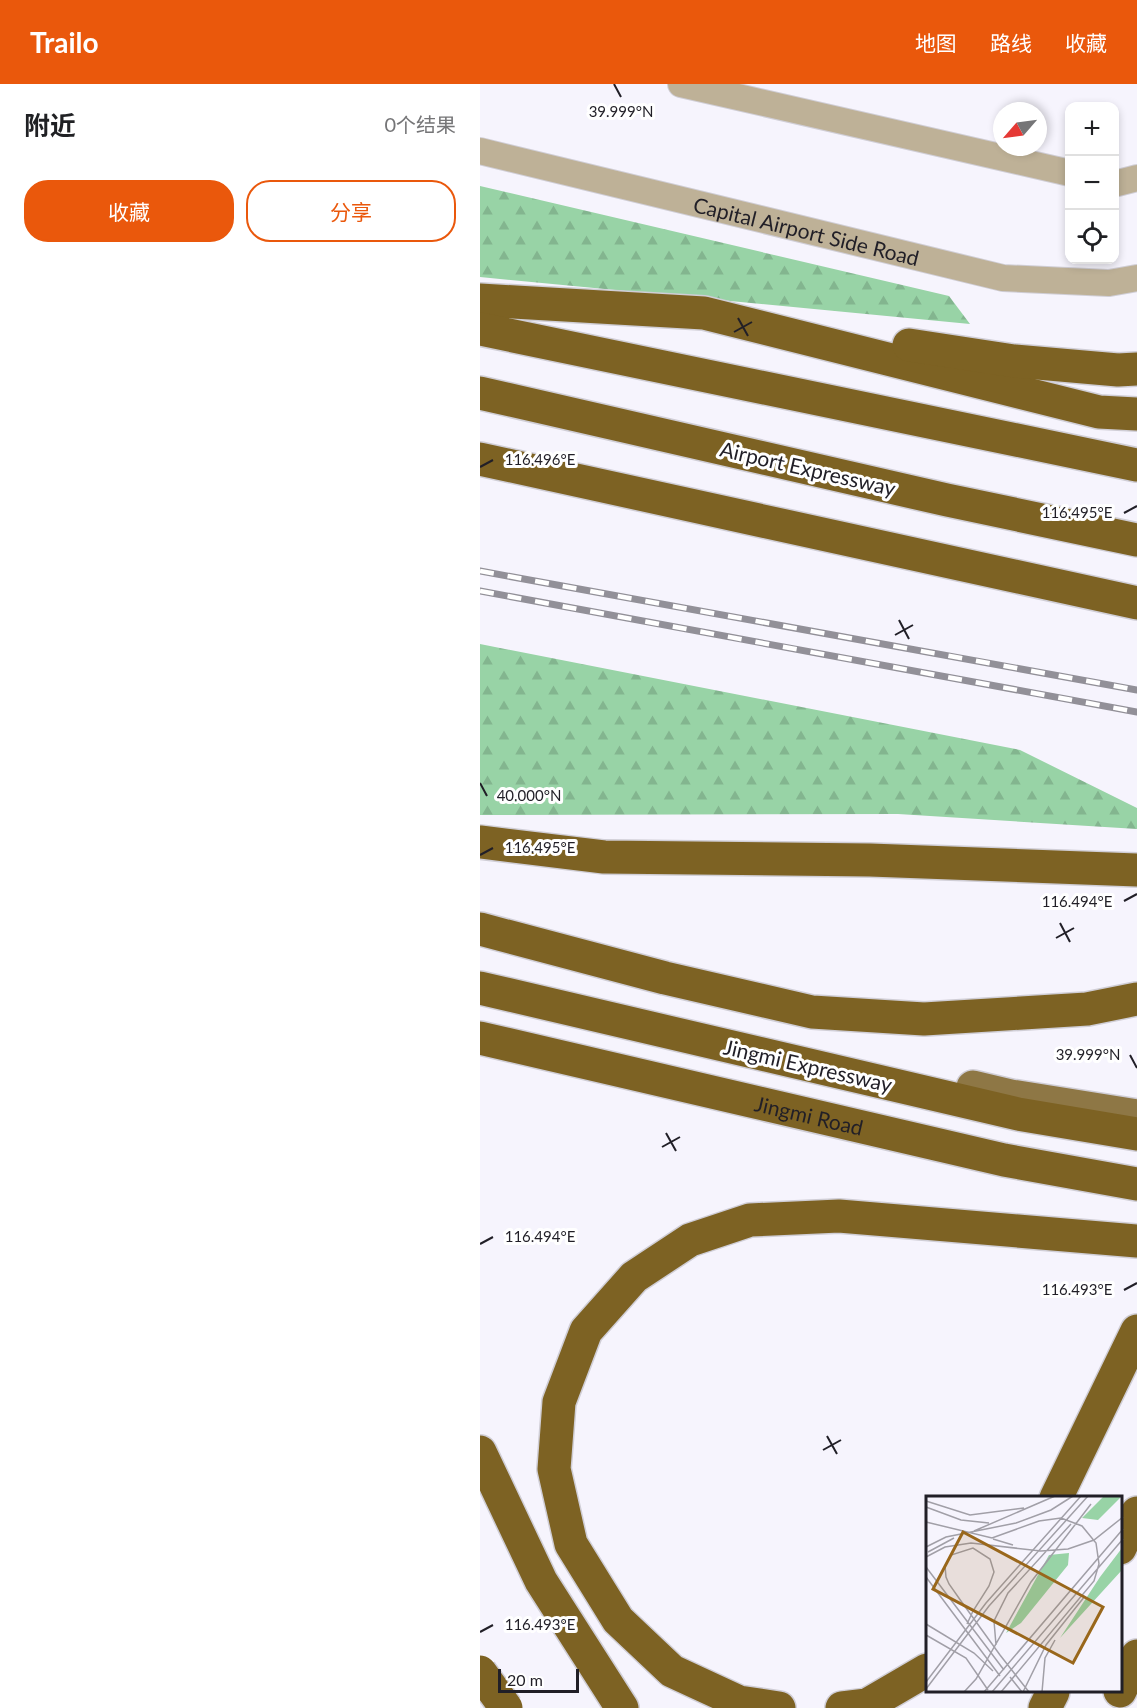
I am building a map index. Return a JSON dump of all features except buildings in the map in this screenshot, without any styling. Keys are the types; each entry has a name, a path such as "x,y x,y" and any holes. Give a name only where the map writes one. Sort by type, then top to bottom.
{"highway":[{"path":"480,300 704,313 1014,361 1118,370 1137,369"},
{"path":"704,313 1099,412 1137,414"},
{"path":"480,329 1137,465"},
{"name":"Airport Expressway","path":"480,393 947,500 1137,540"},
{"path":"480,459 1137,603"},
{"path":"480,842 604,857 870,860 1137,870"},
{"path":"480,929 665,978 812,1012 924,1019 1088,1009 1137,999"},
{"name":"Jingmi Expressway","path":"480,988 1018,1114 1137,1134"},
{"path":"480,1038 1004,1160 1137,1184"},
{"path":"779,1708 739,1702 672,1671 618,1620 571,1544 554,1469 559,1402 586,1331 633,1277 690,1240 750,1220 839,1216 1137,1241"},
{"path":"1057,1496 1137,1332"},
{"path":"480,1452 540,1581 622,1708"},
{"path":"1122,1544 1137,1513"},
{"path":"1122,1687 1137,1656"},
{"path":"842,1708 867,1705 926,1671"},
{"path":"480,1672 506,1708"},
{"path":"480,1672 521,1708"},
{"path":"1045,1708 1052,1693"},
{"path":"1113,1708 1119,1693"}],"main road":[{"path":"480,972 607,1005 1011,1096 1137,1116"},
{"name":"Jingmi Road","path":"480,1038 1137,1194"}],"street":[{"path":"681,84 1065,172"},
{"name":"Capital Airport Side Road","path":"480,151 1004,278 1109,283 1137,278"},
{"path":"1119,183 1137,178"}],"green space":[{"path":"480,186 949,296 970,324 480,277"},
{"path":"480,644 1020,750 1137,808 1137,829 898,814 480,815"}],"railway":[{"path":"480,571 1137,690"},
{"path":"480,591 1137,712"}]}
